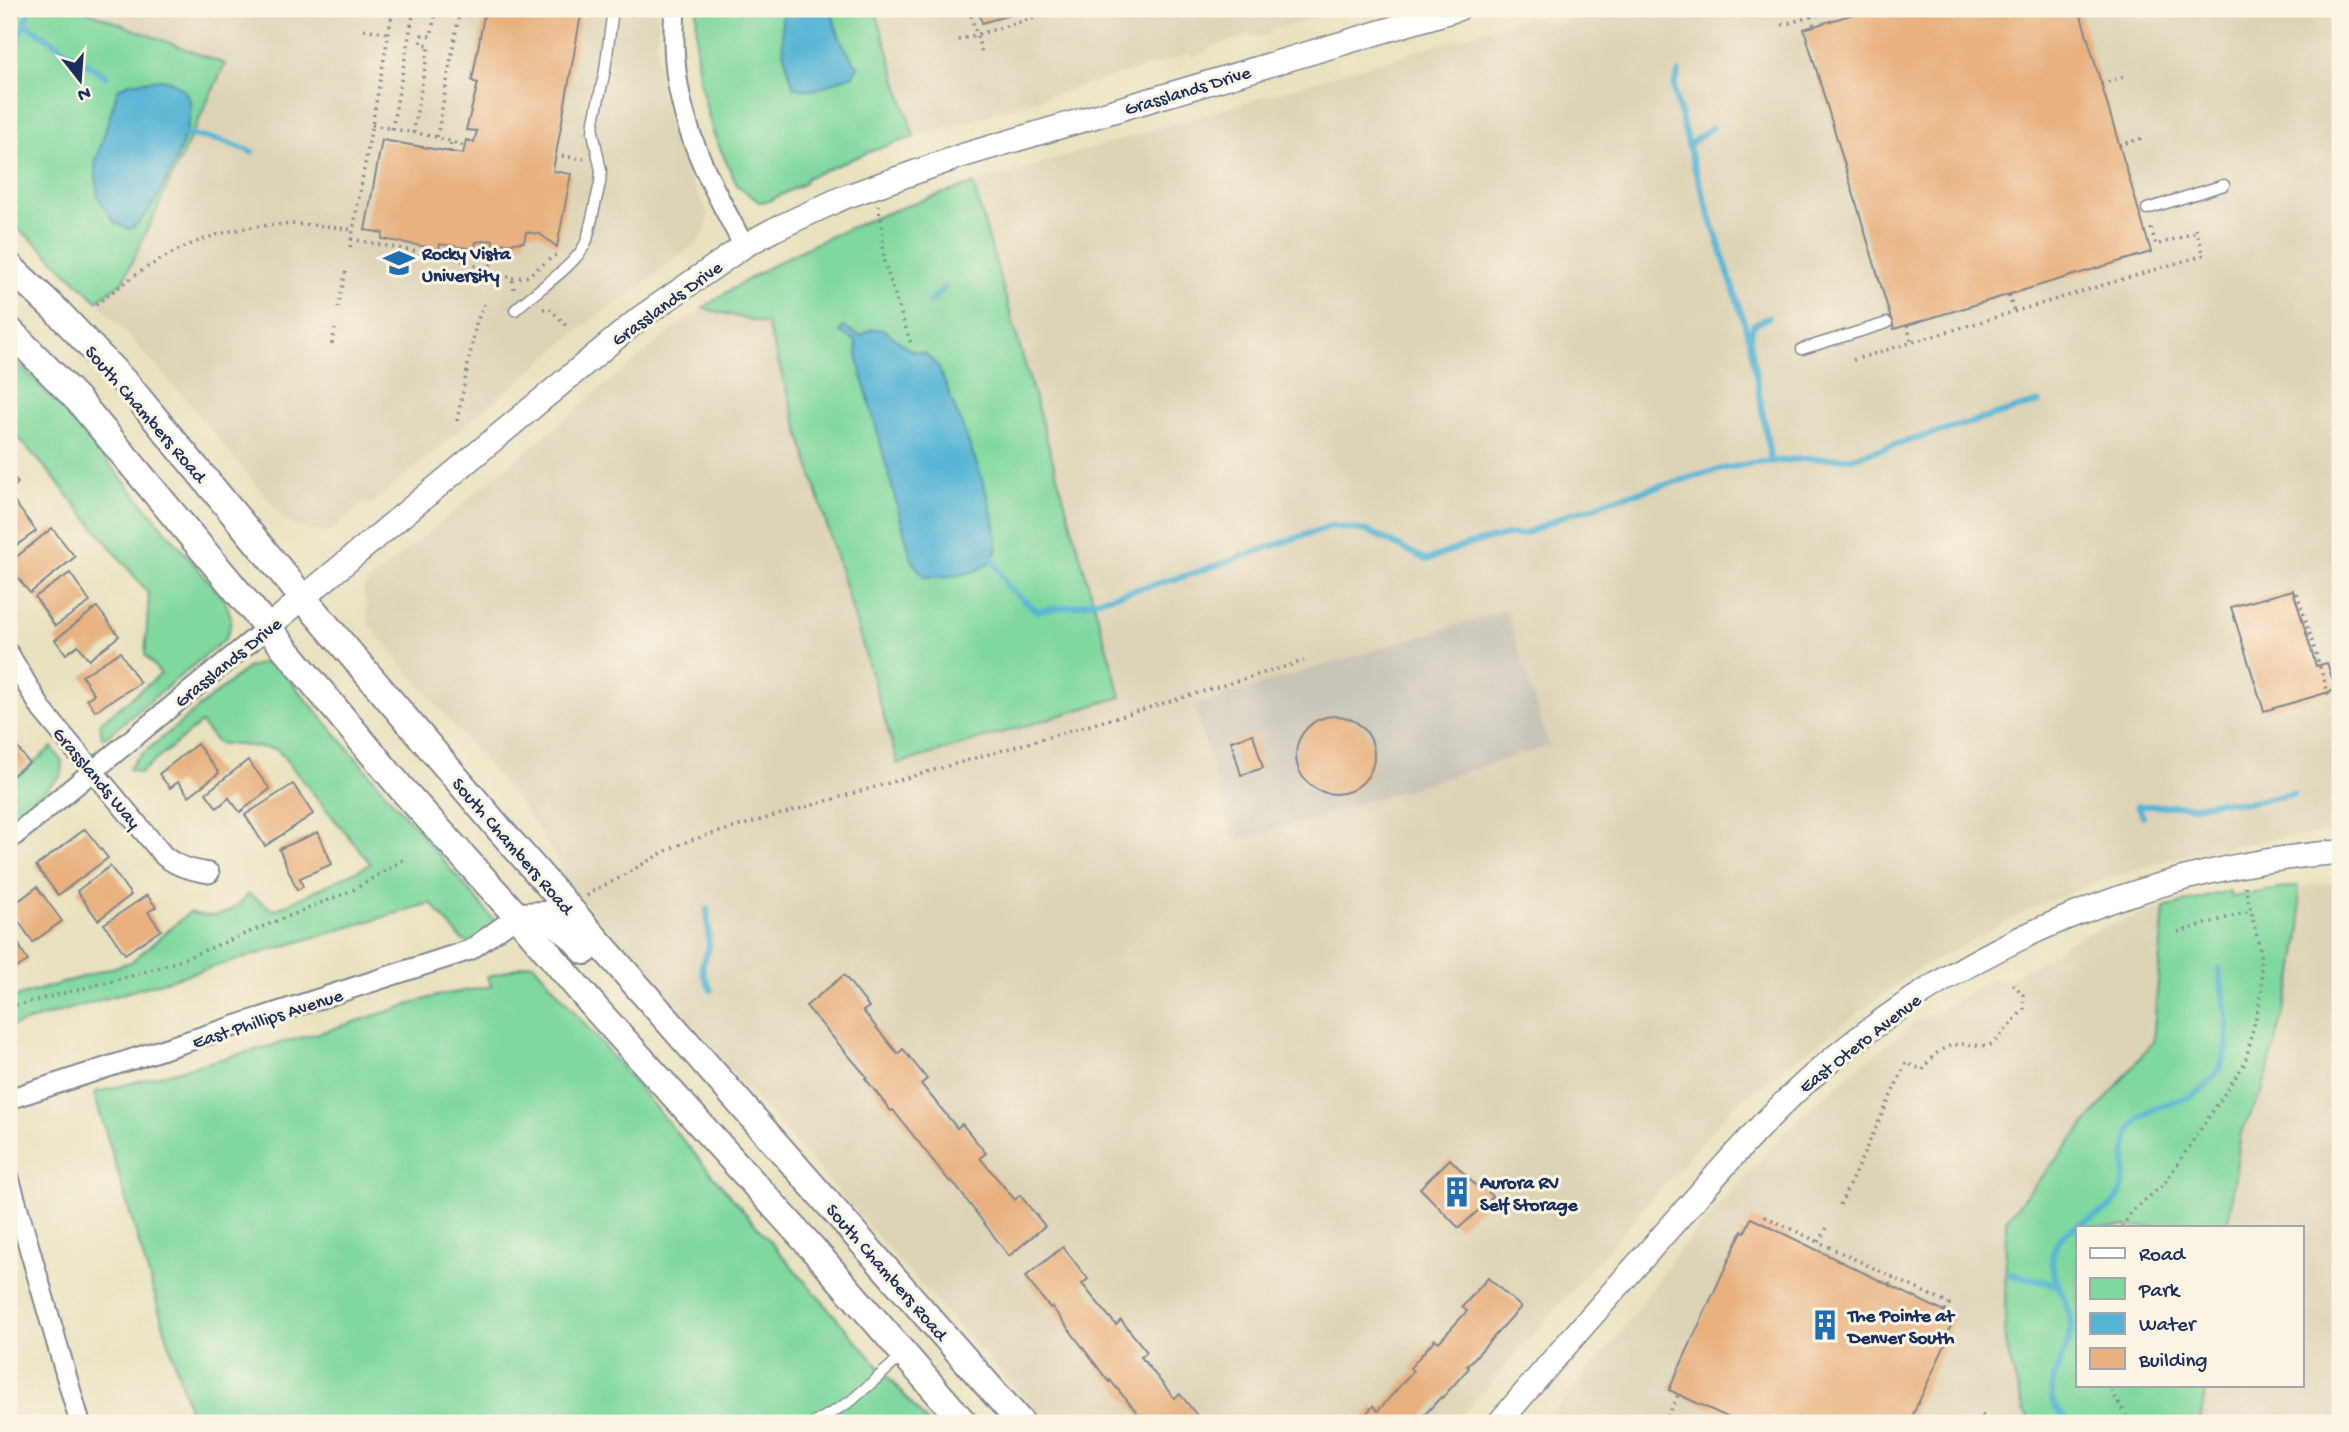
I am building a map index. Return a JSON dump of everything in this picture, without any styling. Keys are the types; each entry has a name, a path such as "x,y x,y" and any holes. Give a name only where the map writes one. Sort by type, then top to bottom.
{"main road":[{"name":"South Chambers Road","path":"9,266 57,311 130,388 303,598 570,911 1021,1423"},
{"path":"9,330 78,400 401,788 905,1353 964,1423"},
{"path":"517,916 546,915 573,937 625,1000 677,1033"}],"street":[{"path":"675,9 676,66 685,118 699,160 744,246"},
{"name":"Grasslands Drive","path":"9,840 640,318 744,246 821,207 961,156 1458,9"},
{"name":"Grasslands Way","path":"9,654 42,710 164,856 185,869 209,873"},
{"name":"East Otero Avenue","path":"1499,1423 1610,1294 1775,1112 1823,1067 1895,1010 1972,962 2055,922 2159,886 2242,866 2340,852"},
{"name":"East Phillips Avenue","path":"9,1100 470,950 517,916"},
{"path":"9,1178 80,1423"}],"lane":[{"path":"516,310 579,254 587,240 600,183 601,171 593,132 613,9"},
{"path":"2147,209 2224,186"},
{"path":"1802,349 1887,323"},
{"path":"814,1423 851,1401 905,1353"}],"path":[{"path":"349,247 393,9"},
{"path":"392,129 414,9"},
{"path":"413,133 429,45 421,43 422,34 431,36 436,9"},
{"path":"437,137 460,9"},
{"path":"969,9 982,53"},
{"path":"958,40 1065,9"},
{"path":"1782,25 1837,9"},
{"path":"971,16 979,14"},
{"path":"1811,16 1814,26"},
{"path":"363,29 389,33"},
{"path":"409,37 422,39"},
{"path":"2101,84 2123,77"},
{"path":"373,125 437,137 464,146"},
{"path":"2119,145 2143,138"},
{"path":"450,152 451,141"},
{"path":"555,155 585,160"},
{"path":"873,186 883,224 884,262 911,344"},
{"path":"96,305 165,256 224,232 291,223 353,230"},
{"path":"1853,360 2203,255 2194,225"},
{"path":"2151,228 2156,244 2197,232"},
{"path":"351,239 439,255 512,278 526,277 562,250"},
{"path":"2148,242 2154,240"},
{"path":"488,279 495,244"},
{"path":"338,308 346,270"},
{"path":"512,278 514,289"},
{"path":"2009,295 2014,312"},
{"path":"457,421 476,324 484,304"},
{"path":"543,309 549,308 567,326"},
{"path":"1907,325 1912,342"},
{"path":"332,344 335,329"},
{"path":"2297,593 2329,696"},
{"path":"570,911 592,890 619,878 669,848 691,840 1304,661"},
{"path":"9,1007 176,962 353,890 403,860"},
{"path":"2123,1226 2132,1211 2164,1184 2242,1071 2251,1046 2262,992 2260,950 2242,866"},
{"path":"2178,932 2250,911"},
{"path":"1840,1205 1906,1063 1923,1070 1932,1057 1947,1047 1963,1044 1987,1046 1994,1043 2024,1009 2023,995 2011,981"},
{"path":"1762,1224 1766,1217 1893,1277 1949,1304 1945,1312"},
{"path":"1818,1250 1829,1224"},
{"path":"1889,1284 1893,1277"},
{"path":"2108,1386 2131,1423"},
{"path":"1665,1423 1678,1395"},
{"path":"1982,1415 1993,1423"}],"shaded area":[{"name":"Rocky Vista University","path":"87,9 659,9 657,42 660,90 674,143 707,210 708,219 704,234 697,243 573,335 373,503 363,504 333,530 325,532 296,527 286,521 183,396 97,301 123,281"},
{"path":"875,9 1341,9 1272,30 1269,35 1250,35 1213,46 1194,57 1189,54 914,137"},
{"path":"1603,9 2340,9 2340,832 2280,838 2213,850 2168,860 2103,880 2036,906 1916,970 1734,1105 1455,1423 1047,1423 898,1260 560,875 561,865 521,805 370,626 364,586 672,330 703,308 767,323 898,764 1121,696 973,184 1532,16 1554,25 1594,11 1601,12"},
{"path":"1506,610 1549,746 1234,842 1194,705"},
{"path":"2340,882 2340,1423 2200,1423 2206,1386 2304,1386 2304,1226 2228,1226 2241,1132 2262,1092 2294,974 2301,927 2298,886"},
{"path":"2164,908 2153,1042 2006,1220 2024,1412 2033,1423 1543,1423 1616,1339 1677,1253 1806,1111 1849,1074 1914,1024 1991,980 2006,980 2052,955 2067,943 2093,931"}],"green space":[{"path":"9,9 87,9 86,11 225,64 123,281 97,301 36,243 9,222"},
{"path":"697,9 875,9 914,137 806,178 805,183 769,201 759,202 737,185 713,133 699,79 696,48"},
{"path":"973,184 1121,697 898,764 767,324 703,308 768,268 833,235"},
{"path":"9,354 63,409 222,597 230,613 231,623 225,639 102,738 100,723 161,674 145,655 149,597 44,466 9,428"},
{"path":"261,663 270,664 282,671 500,927 473,944 462,940 431,903 9,1027 9,999 131,962 190,912 207,916 222,914 236,907 248,894 275,910 371,864 277,749 217,743 201,723 140,773 129,769 134,761 247,668"},
{"path":"52,747 62,761 61,776 9,820 9,783"},
{"path":"2298,886 2301,927 2294,974 2262,1092 2241,1132 2228,1226 2076,1226 2076,1386 2206,1386 2200,1423 2033,1423 2024,1412 2005,1342 2006,1220 2153,1042 2164,908 2229,891 2231,897"},
{"path":"534,964 928,1423 193,1423 94,1093 326,1031 436,996 492,986 487,977"}],"water":[{"path":"782,9 832,9 840,39 858,66 853,75 814,90 794,88 783,51"},
{"path":"161,79 182,89 190,101 187,130 160,192 139,223 129,229 115,223 98,197 95,165 118,89 129,83"},
{"path":"843,327 861,336 871,329 883,329 910,350 926,354 938,366 975,460 992,514 996,551 985,566 966,574 924,577 912,561 858,360 856,341 840,332"}],"building":[{"path":"490,9 582,9 553,171 571,174 557,247 540,234 526,232 524,242 476,242 475,249 440,244 439,249 382,239 383,233 365,230 382,140 463,154 466,140 474,142 477,131 466,130 478,83 472,81 484,15 489,15"},
{"path":"978,9 1030,9 982,23"},
{"path":"1870,9 2079,9 2151,252 1894,329 1804,29"},
{"path":"9,473 18,483 9,491"},
{"path":"14,501 36,531 9,551 9,504"},
{"path":"52,528 75,557 30,593 9,567 9,563"},
{"path":"70,573 90,602 55,626 35,597"},
{"path":"2293,590 2316,666 2327,663 2336,690 2264,711 2231,607"},
{"path":"97,607 119,636 89,660 78,645 66,654 55,640"},
{"path":"120,652 140,683 95,711 87,699 94,694 82,676"},
{"path":"1335,716 1350,719 1363,727 1371,740 1374,755 1371,770 1363,783 1350,791 1335,794 1320,791 1307,783 1299,770 1296,755 1299,740 1307,727 1320,719"},
{"path":"1253,734 1263,768 1241,775 1231,741"},
{"path":"197,744 219,773 189,796 178,782 170,788 159,774"},
{"path":"9,747 12,751 17,747 29,763 9,778"},
{"path":"248,760 270,789 240,812 229,798 217,808 206,793"},
{"path":"293,784 313,814 265,846 245,815"},
{"path":"85,829 108,858 58,895 36,866"},
{"path":"318,832 332,864 300,878 303,887 297,890 279,849"},
{"path":"110,866 131,895 98,920 77,891"},
{"path":"37,887 62,921 33,942 9,908"},
{"path":"147,895 156,907 148,912 161,930 125,954 104,924"},
{"path":"9,928 28,961 9,972"},
{"path":"844,975 869,1007 863,1011 898,1054 903,1049 927,1079 921,1084 957,1128 962,1124 986,1153 980,1158 1015,1200 1020,1195 1045,1226 1009,1256 952,1181 950,1182 893,1110 891,1111 865,1078 867,1077 806,1006"},
{"name":"Aurora RV Self Storage","path":"1450,1159 1478,1188 1482,1185 1493,1197 1459,1228 1420,1188"},
{"name":"The Pointe at Denver South","path":"1751,1218 1955,1317 1948,1332 1950,1334 1909,1423 1740,1423 1669,1390 1742,1231 1745,1232"},
{"path":"1063,1247 1088,1279 1082,1284 1116,1325 1121,1320 1147,1352 1141,1357 1174,1398 1180,1394 1203,1423 1141,1423 1144,1421 1110,1380 1109,1382 1052,1307 1050,1308 1025,1277"},
{"path":"1488,1278 1521,1307 1467,1366 1469,1368 1417,1423 1358,1423 1373,1406 1378,1411 1413,1371 1410,1368 1435,1339 1439,1342 1467,1311 1462,1307"}],"waterway":[{"path":"9,58 31,9"},
{"path":"25,24 106,76"},
{"path":"1679,72 1674,86 1675,95 1694,166 1750,341"},
{"path":"1688,145 1712,128"},
{"path":"180,133 223,141 252,152"},
{"path":"929,303 945,287"},
{"path":"1769,317 1753,325 1750,341 1771,462"},
{"path":"988,551 1008,587 1037,611 1075,606 1185,576 1331,526 1368,531 1427,560 1466,545 1506,535 1524,534 1571,513 1610,500 1722,469 1753,463 1851,458 2039,402"},
{"path":"2143,816 2137,806 2194,806 2221,801 2246,803 2293,794"},
{"path":"707,909 709,947 702,966 711,990"},
{"path":"2075,1423 2062,1415 2054,1405 2052,1395 2056,1371 2070,1336 2071,1324 2056,1280 2052,1257 2061,1237 2101,1214 2121,1193 2127,1140 2137,1121 2148,1112 2181,1100 2203,1088 2222,1063 2228,1028 2219,969"},
{"path":"2010,1274 2058,1285"}],"place":[{"name":"Rocky Vista University","path":"399,263"},
{"name":"Aurora RV Self Storage","path":"1457,1192"},
{"name":"The Pointe at Denver South","path":"1825,1325"}]}
